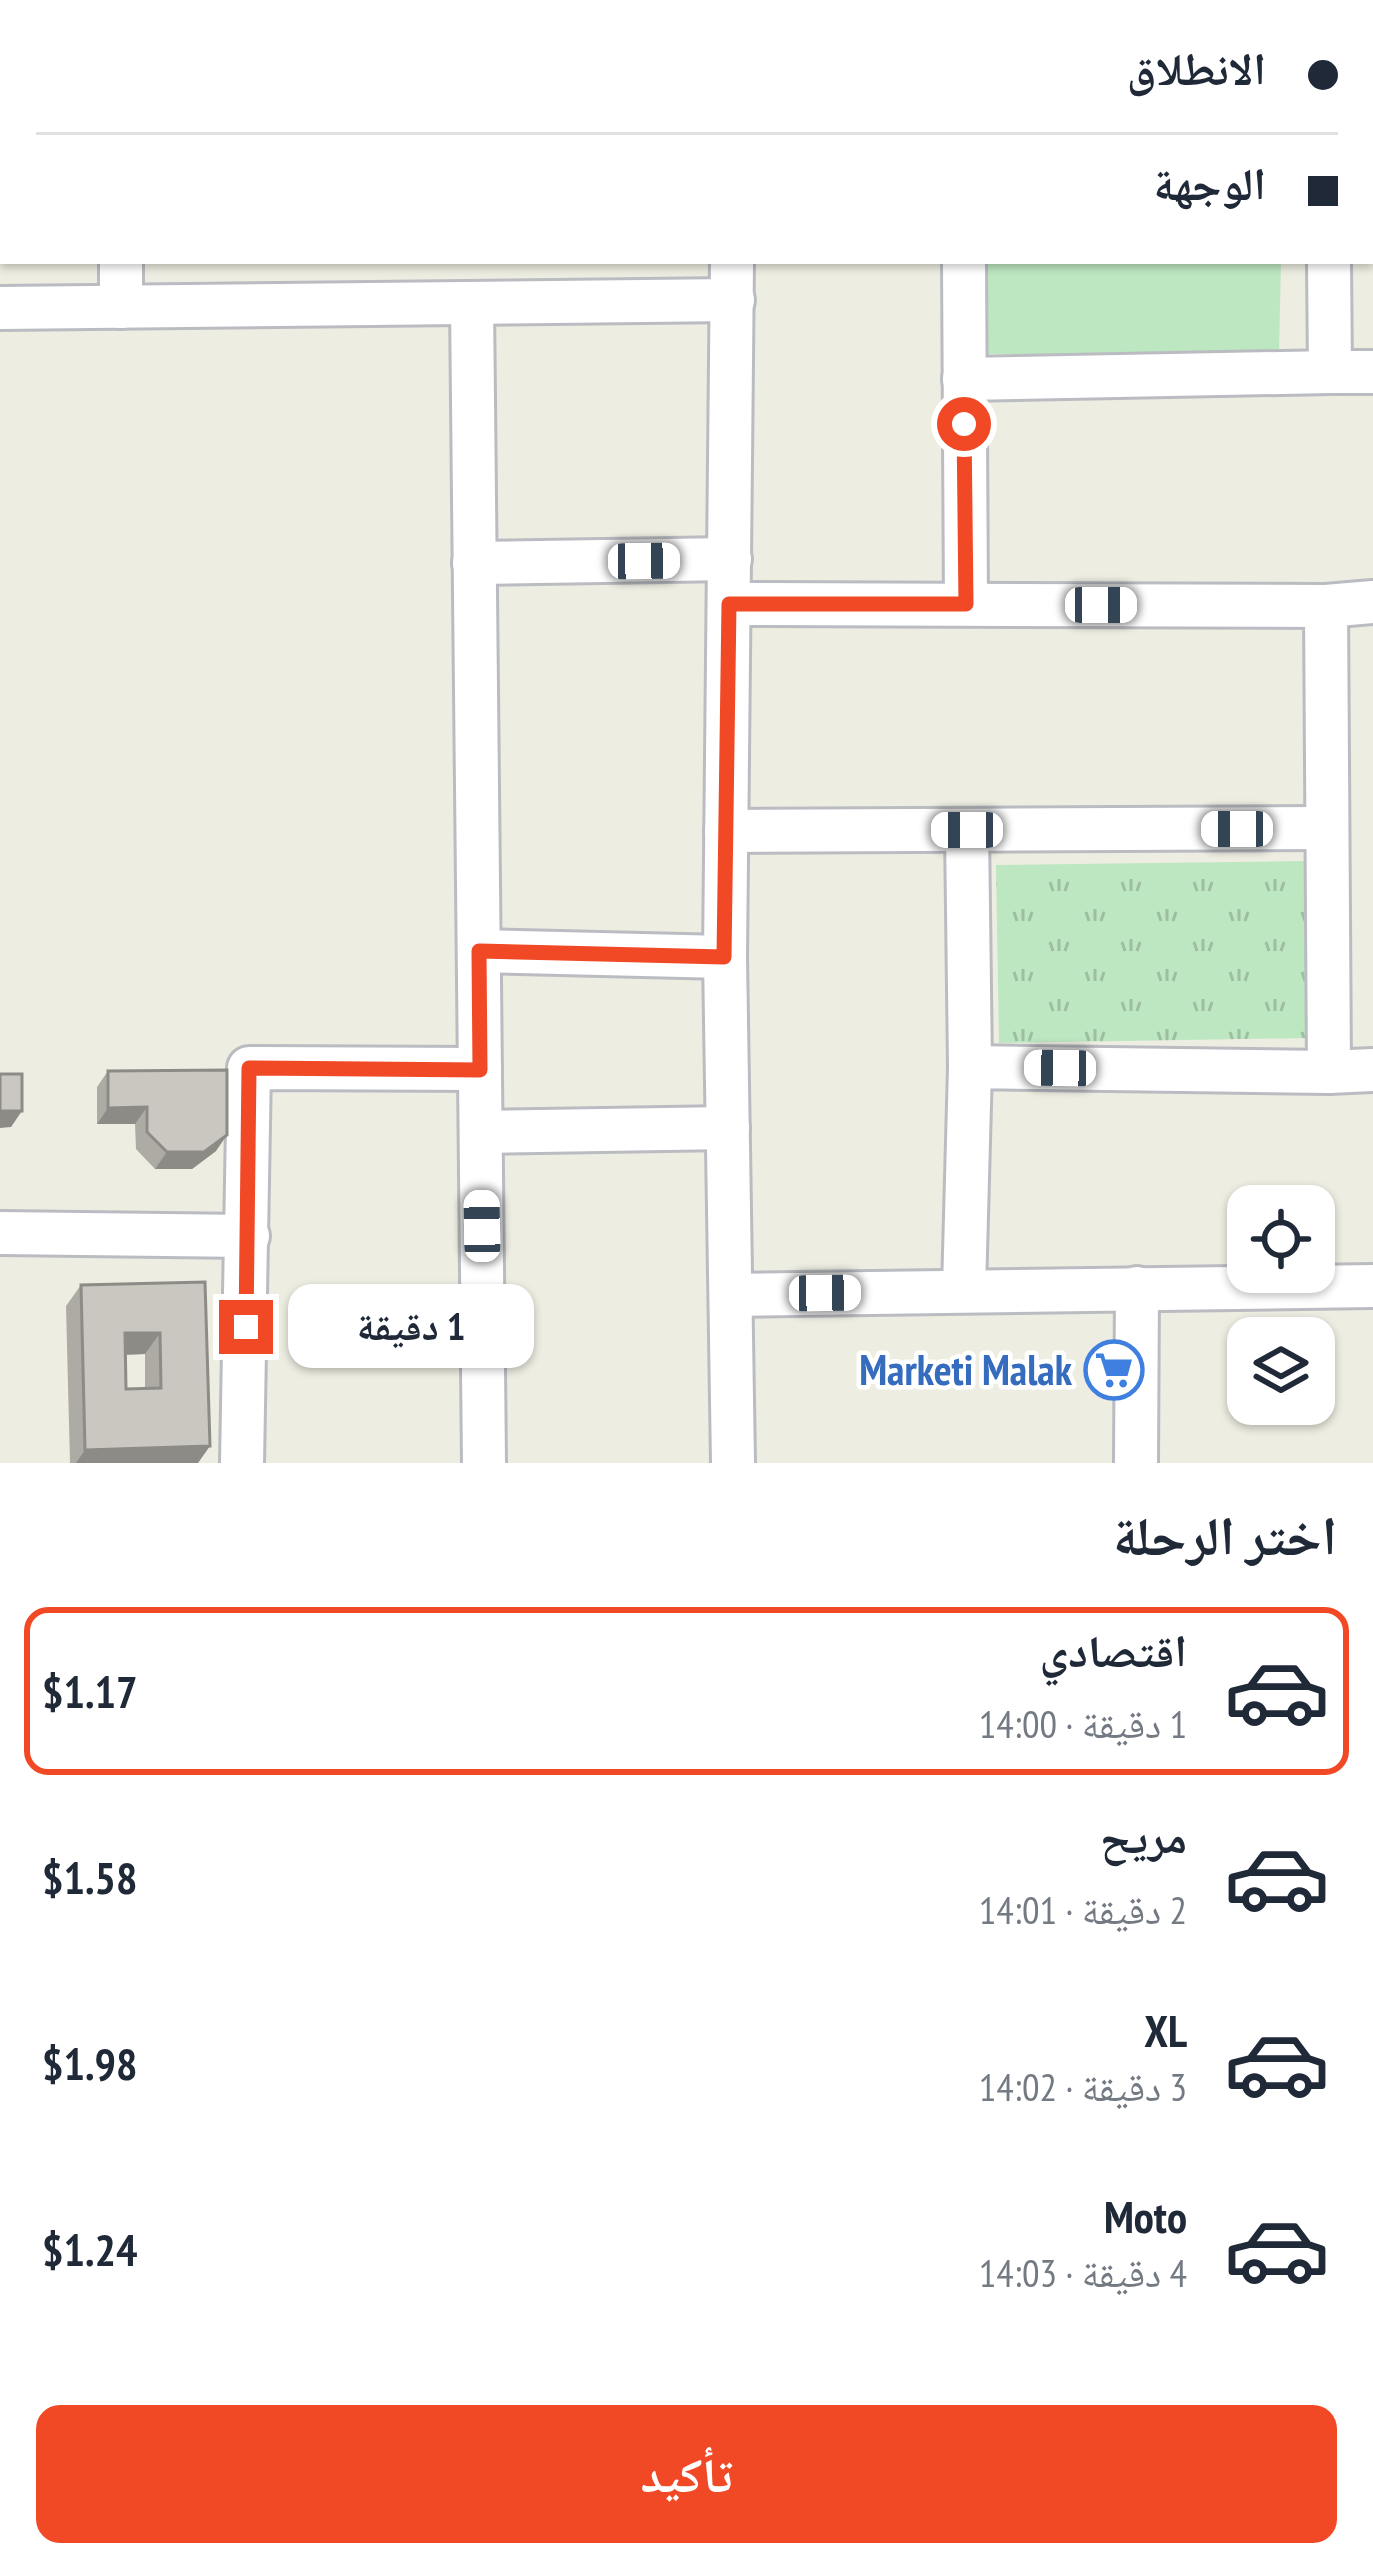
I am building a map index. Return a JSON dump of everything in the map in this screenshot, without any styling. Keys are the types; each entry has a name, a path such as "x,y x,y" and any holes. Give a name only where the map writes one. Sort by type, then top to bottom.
{"street":[{"path":"121,264 122,307"},
{"path":"964,264 966,604"},
{"path":"1329,264 1330,372"},
{"path":"0,308 472,303 733,280 724,957 733,1463"},
{"path":"472,303 484,1463"},
{"path":"964,379 1373,372"},
{"path":"474,563 730,560"},
{"path":"729,604 1326,606 1373,602"},
{"path":"1326,606 1329,1072"},
{"path":"726,831 1327,828"},
{"path":"964,1290 970,1067 967,830"},
{"path":"479,951 724,957"},
{"path":"970,1067 1373,1070"},
{"path":"242,1463 249,1068 480,1070"},
{"path":"481,1132 728,1128"},
{"path":"0,1233 248,1236"},
{"path":"732,1294 1373,1286"},
{"path":"1136,1463 1137,1288"}],"green space":[{"path":"977,264 1281,264 1279,354 977,354"},
{"path":"1307,861 1310,1038 999,1043 996,865"}],"building":[{"path":"227,1070 227,1135 204,1152 167,1152 147,1132 147,1107 108,1108 108,1071"},
{"path":"0,1074 22,1074 22,1111 0,1111"},
{"path":"205,1282 210,1446 85,1450 81,1285","holes":["125,1333 160,1333 161,1388 126,1389"]}],"place":[{"name":"Marketi Malak","path":"1114,1370"}],"route":[{"path":"246,1327 249,1068 480,1070 479,951 724,957 729,604 966,604 964,424"}]}
